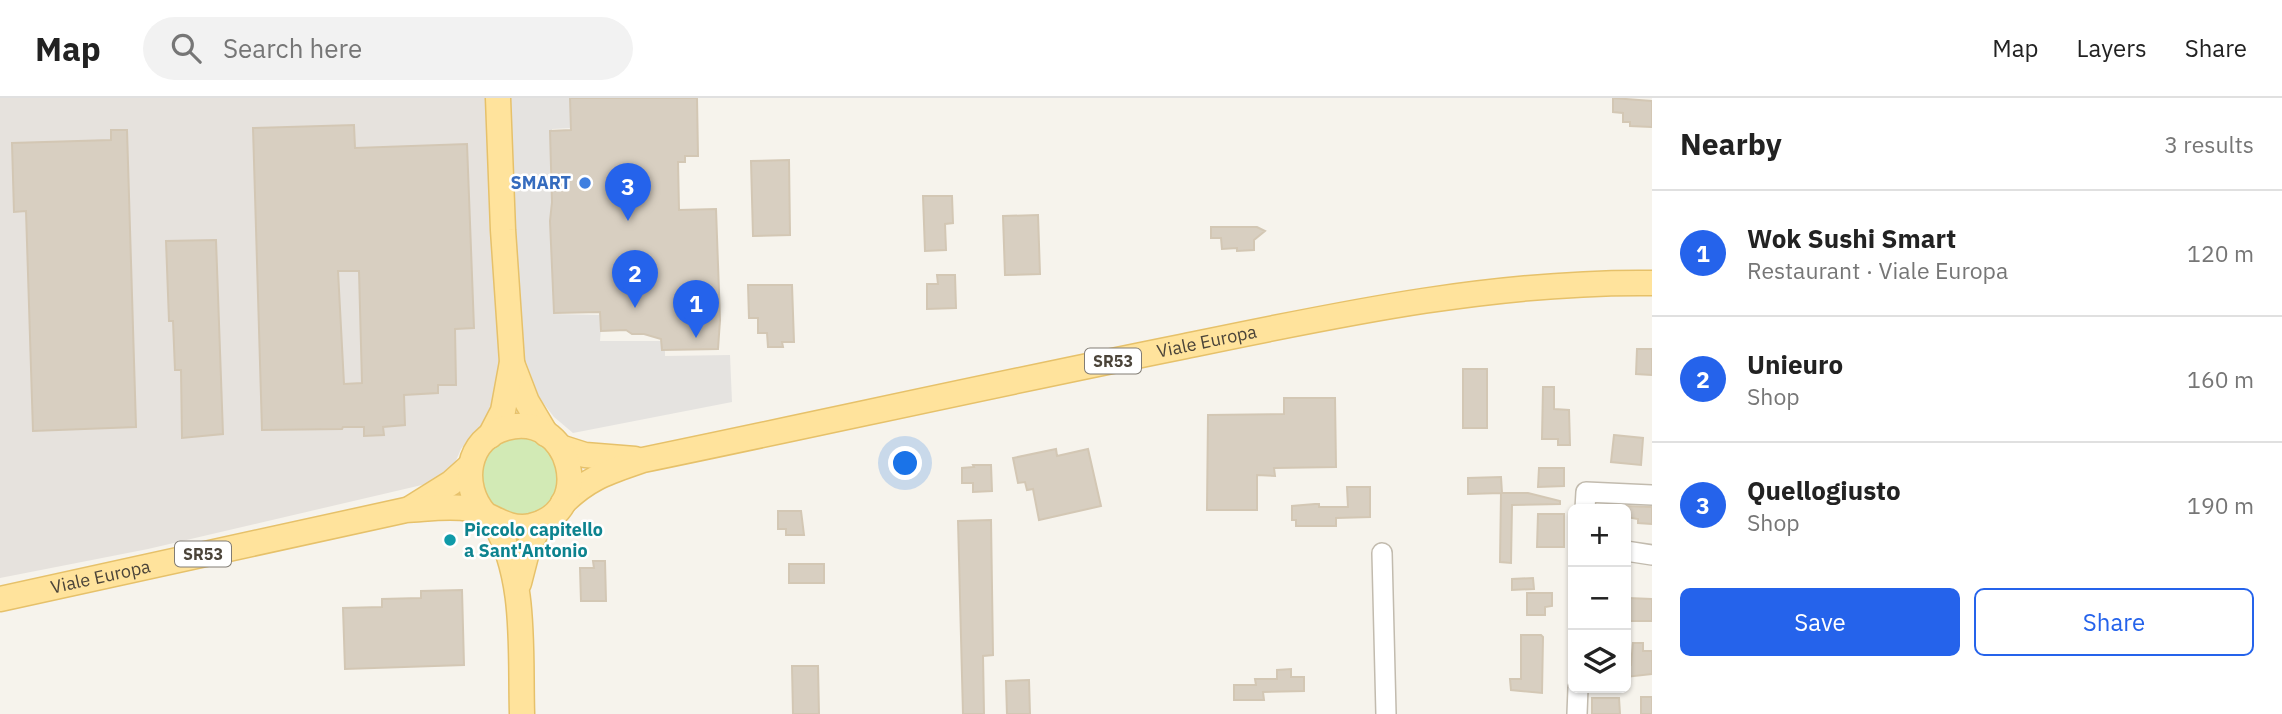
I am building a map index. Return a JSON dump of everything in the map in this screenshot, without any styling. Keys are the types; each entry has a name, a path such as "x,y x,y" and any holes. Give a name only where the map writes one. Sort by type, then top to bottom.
{"main road":[{"path":"490,436 503,411 512,362 498,98"},
{"name":"Viale Europa","path":"0,599 406,510 469,509 502,524 522,527 541,523 557,511 581,485 597,476 643,460 1344,313 1481,292 1650,284"},
{"path":"512,362 527,402 565,456 570,485 563,503"},
{"name":"Viale Europa","path":"406,510 432,496 470,466 476,450 490,436 517,426 537,429 553,441 585,455 643,460"},
{"path":"470,466 474,498 504,538 518,591 522,714"},
{"path":"518,591 528,548 541,523"}],"street":[{"path":"1585,504 1586,492 1652,495"},
{"path":"1631,552 1652,555"},
{"path":"1382,553 1386,714"},
{"path":"1577,714 1578,693"}],"shaded area":[{"path":"0,98 487,98 500,389 487,421 475,431 461,449 454,465 439,481 148,549 0,578"},
{"path":"507,98 572,98 572,128 552,129 553,314 602,315 600,341 665,341 665,356 730,355 732,402 573,433 554,417 540,399 519,343"}],"green space":[{"path":"535,437 556,456 558,492 541,509 526,516 510,514 488,504 478,469 499,439"}],"building":[{"path":"570,98 697,98 698,156 685,156 685,162 678,162 679,210 716,209 720,320 718,349 662,350 661,339 632,334 626,330 601,331 600,312 554,313 550,131 571,130"},
{"path":"1613,98 1652,101 1652,127 1630,126 1630,122 1623,122 1623,113 1613,112"},
{"path":"354,125 355,148 467,144 474,328 455,329 456,385 438,385 438,393 404,395 405,425 383,427 384,435 364,436 364,427 262,430 253,128","holes":["338,271 359,271 362,383 344,384"]},
{"path":"111,130 127,130 136,427 33,431 26,211 14,212 12,143 111,140"},
{"path":"789,160 790,235 753,236 751,161"},
{"path":"923,196 952,196 953,223 945,224 946,250 925,251"},
{"path":"1038,215 1040,274 1005,275 1003,216"},
{"path":"1211,227 1257,227 1265,231 1254,240 1254,250 1237,251 1237,248 1222,249 1221,238 1211,238"},
{"path":"216,240 223,434 182,438 181,370 175,370 173,321 169,321 166,241"},
{"path":"937,275 955,275 956,308 927,309 927,284 938,284"},
{"path":"748,285 792,285 794,342 782,342 783,347 768,347 767,333 758,333 758,318 749,318"},
{"path":"1637,349 1652,349 1652,375 1636,374"},
{"path":"1463,369 1487,369 1487,428 1463,428"},
{"path":"1543,387 1554,387 1554,409 1569,410 1570,445 1558,445 1558,439 1542,439"},
{"path":"1284,398 1335,398 1336,467 1274,468 1275,476 1257,475 1257,510 1207,510 1208,415 1284,414"},
{"path":"1614,435 1643,438 1641,465 1611,462"},
{"path":"1056,449 1057,456 1088,449 1101,506 1039,520 1033,489 1027,490 1025,482 1018,483 1013,458"},
{"path":"973,465 991,465 992,491 973,492 973,483 962,483 962,468 974,467"},
{"path":"1539,468 1564,468 1564,486 1538,487"},
{"path":"1501,477 1502,493 1528,493 1560,501 1560,504 1512,505 1511,563 1500,562 1501,493 1468,494 1468,478"},
{"path":"1347,487 1370,487 1370,517 1336,518 1336,526 1296,526 1296,520 1292,520 1292,506 1319,504 1319,507 1348,507"},
{"path":"1631,506 1652,507 1652,524 1638,523 1638,519 1631,518"},
{"path":"778,511 801,511 804,535 786,535 786,529 778,529"},
{"path":"1538,514 1564,514 1564,547 1537,547"},
{"path":"991,520 993,655 983,656 984,714 963,714 958,521"},
{"path":"593,561 605,561 606,601 581,601 580,568 594,568"},
{"path":"789,564 824,564 824,583 789,583"},
{"path":"1533,578 1534,589 1512,590 1512,579"},
{"path":"462,590 464,665 345,669 343,608 382,607 382,599 421,598 421,591"},
{"path":"1527,593 1552,593 1552,606 1545,607 1545,615 1527,615"},
{"path":"1631,598 1652,599 1652,621 1631,621"},
{"path":"1521,635 1543,637 1542,693 1511,690 1510,679 1521,679"},
{"path":"1633,643 1643,643 1643,651 1652,651 1652,674 1631,676"},
{"path":"792,666 818,666 819,714 793,714"},
{"path":"1291,669 1291,677 1304,677 1304,691 1263,692 1264,700 1234,700 1234,685 1256,685 1255,679 1277,679 1277,670"},
{"path":"1029,680 1030,714 1007,714 1006,681"},
{"path":"1641,697 1652,697 1652,714 1641,714"},
{"path":"1592,698 1619,698 1620,714 1592,714"}],"place":[{"name":"SMART","path":"585,183"},
{"name":"Quellogiusto","path":"628,221"},
{"name":"Unieuro","path":"635,308"},
{"name":"Wok Sushi Smart","path":"696,338"},
{"name":"Piccolo capitello a Sant'Antonio","path":"450,540"}]}
